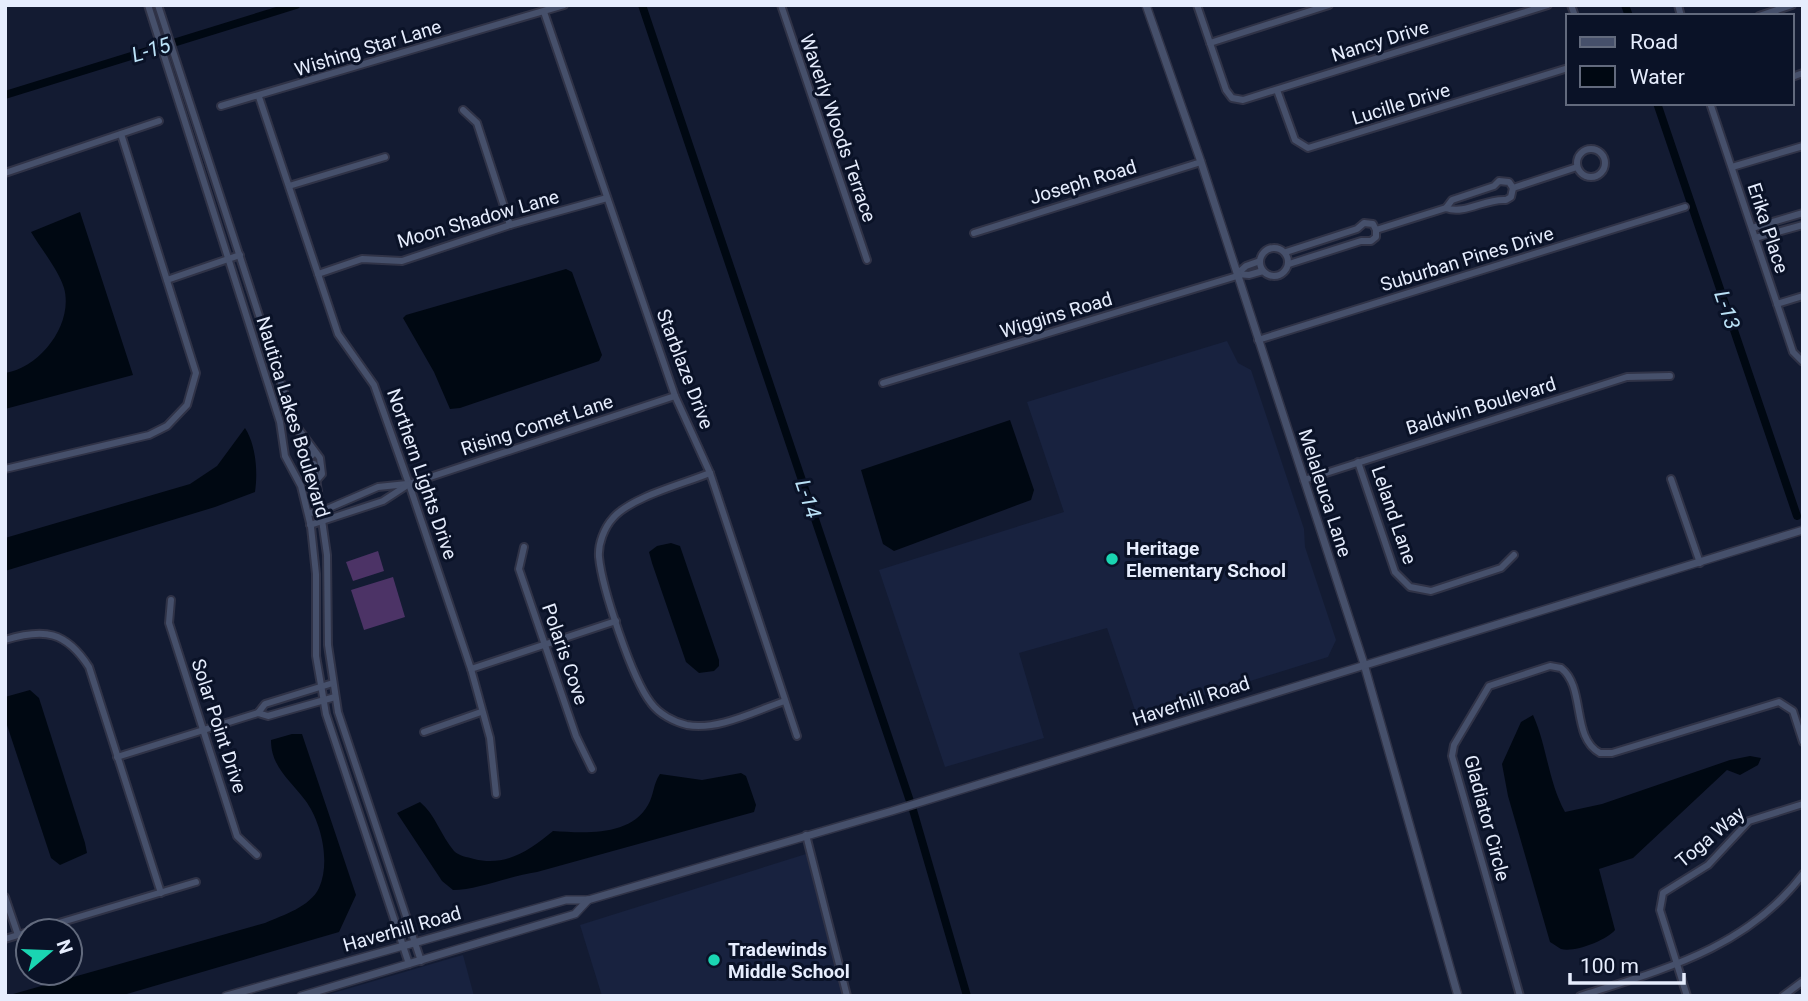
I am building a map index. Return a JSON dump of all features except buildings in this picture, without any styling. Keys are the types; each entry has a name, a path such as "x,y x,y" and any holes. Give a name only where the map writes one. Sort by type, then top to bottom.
{"street":[{"name":"Nautica Lakes Boulevard","path":"148,5 280,422 285,456 301,486 310,525 323,700 409,964"},
{"name":"Nautica Lakes Boulevard","path":"158,5 294,423 312,455"},
{"name":"Wishing Star Lane","path":"221,106 259,97 564,5"},
{"name":"Waverly Woods Terrace","path":"781,5 867,260"},
{"name":"Melaleuca Lane","path":"1146,5 1201,162 1364,664 1458,996"},
{"path":"1197,5 1210,43 1329,5"},
{"name":"Nancy Drive","path":"1210,43 1226,90 1233,98 1242,100 1548,5"},
{"path":"1765,14 1793,5"},
{"name":"Starblaze Drive","path":"544,12 676,396 710,474 797,737"},
{"name":"Lucille Drive","path":"1277,90 1296,140 1308,148 1566,69"},
{"name":"Northern Lights Drive","path":"259,97 338,334 374,385 409,484 471,669 492,748 496,794"},
{"name":"Erika Place","path":"1711,105 1793,352 1801,361"},
{"path":"463,110 477,123 510,225"},
{"path":"5,173 159,121"},
{"path":"5,469 149,435 178,416 193,389 196,373 121,134"},
{"path":"1731,167 1803,146"},
{"path":"1584,150 1598,150 1604,158 1605,167 1596,177 1582,175 1577,167 1577,158 1584,150"},
{"path":"289,186 385,157"},
{"name":"Joseph Road","path":"974,233 1201,162"},
{"path":"1513,188 1577,167"},
{"path":"1376,230 1446,208 1452,200 1494,186 1499,181 1509,182 1513,188 1511,197 1506,200 1498,198 1455,211 1446,208"},
{"name":"Moon Shadow Lane","path":"318,274 362,259 402,261 510,225 607,198"},
{"name":"Suburban Pines Drive","path":"1258,340 1685,207"},
{"path":"1752,228 1803,213"},
{"path":"1364,223 1373,225 1376,230 1376,237 1371,242 1361,241 1289,264 1280,275 1271,276 1263,271 1260,261 1263,253 1271,248 1286,252 1357,229 1364,223"},
{"path":"1755,239 1803,225"},
{"path":"1286,252 1289,264"},
{"path":"167,280 240,255"},
{"path":"1237,275 1246,266 1260,261"},
{"path":"1237,275 1263,271"},
{"name":"Wiggins Road","path":"883,383 1237,275"},
{"path":"1777,304 1803,296"},
{"name":"Baldwin Boulevard","path":"1304,480 1627,377 1670,376"},
{"name":"Rising Comet Lane","path":"307,513 320,512 378,487 409,484 676,396"},
{"name":"Nautica Lakes Boulevard","path":"294,423 320,458 322,474 316,482"},
{"name":"Leland Lane","path":"1358,461 1395,572 1410,587 1431,591 1501,568 1514,555"},
{"name":"Nautica Lakes Boulevard","path":"314,464 327,555 328,645 335,697 421,961"},
{"path":"710,474 631,505 614,517 602,534 598,555 616,621 640,685 651,704 667,718 688,725 710,724 785,701"},
{"path":"1671,479 1700,563"},
{"name":"Rising Comet Lane","path":"310,525 383,501 409,484"},
{"name":"Haverhill Road","path":"226,996 402,944 566,900 588,900 770,850 806,835 892,811 1803,530"},
{"name":"Polaris Cove","path":"524,547 519,569 576,736 592,769"},
{"name":"Solar Point Drive","path":"171,600 169,623 237,836 257,855"},
{"path":"471,669 616,621"},
{"path":"5,639 28,633 47,633 64,639 79,651 89,667 161,893"},
{"name":"Gladiator Circle","path":"1520,996 1452,756 1454,745 1489,685 1550,666 1561,668 1570,680 1588,741 1600,753 1612,753 1779,702 1793,711 1803,742"},
{"path":"258,713 265,704 333,683"},
{"path":"117,757 258,713 268,716 335,697"},
{"path":"424,732 481,712"},
{"name":"Toga Way","path":"1687,996 1660,910 1663,893 1708,864 1749,821 1803,804"},
{"path":"806,835 847,996"},
{"path":"1580,996 1712,951 1749,928 1781,900 1803,874"},
{"path":"80,917 197,882"},
{"path":"5,897 14,923"},
{"name":"Haverhill Road","path":"301,996 575,914 588,900"},
{"path":"1783,996 1803,981"}],"shaded area":[{"name":"Heritage Elementary School","path":"1227,341 1238,363 1251,370 1304,529 1305,547 1336,640 1328,657 1137,716 1107,628 1019,653 1044,738 945,767 879,570 1064,512 1027,402"},
{"path":"378,551 384,571 353,581 346,562"},
{"path":"393,577 405,617 364,630 351,590"},
{"name":"Tradewinds Middle School","path":"806,854 847,996 602,996 580,925"},
{"path":"463,955 474,996 323,996 452,958"}],"water":[{"path":"80,212 133,375 5,409 5,373 30,363 42,353 59,329 64,316 64,288 54,266 31,232"},
{"path":"566,269 572,272 602,355 599,361 460,408 450,409 434,372 403,318"},
{"path":"1010,420 1034,490 1031,500 894,551 883,544 861,470"},
{"path":"245,428 252,442 255,459 255,492 215,507 5,571 5,538 190,484 217,466"},
{"path":"671,543 680,546 719,660 719,666 714,671 699,673 686,662 652,563 649,552 657,546"},
{"path":"30,690 39,698 87,853 60,865 51,858 5,719 5,697"},
{"path":"1533,715 1565,812 1602,804 1730,760 1750,756 1761,758 1758,765 1740,775 1727,770 1633,858 1599,869 1615,930 1598,941 1574,949 1561,949 1550,942 1508,796 1502,764 1521,722"},
{"path":"302,734 356,895 339,932 120,996 6,996 38,987 84,987 84,974 265,923 295,910 315,895 324,866 320,830 311,809 278,766 271,740"},
{"path":"741,773 746,776 756,805 754,812 537,872 462,889 453,890 442,881 397,813 420,802 456,853 474,859 497,861 517,855 553,831 605,831 630,823 648,805 660,774 702,780"}],"waterway":[{"name":"L-15","path":"5,95 296,5"},
{"name":"L-14","path":"642,5 913,810 967,996"},
{"name":"L-13","path":"1625,5 1628,14"},
{"name":"L-13","path":"1658,105 1797,516"}],"place":[{"name":"Heritage Elementary School","path":"1112,559"},
{"name":"Tradewinds Middle School","path":"714,960"}]}
